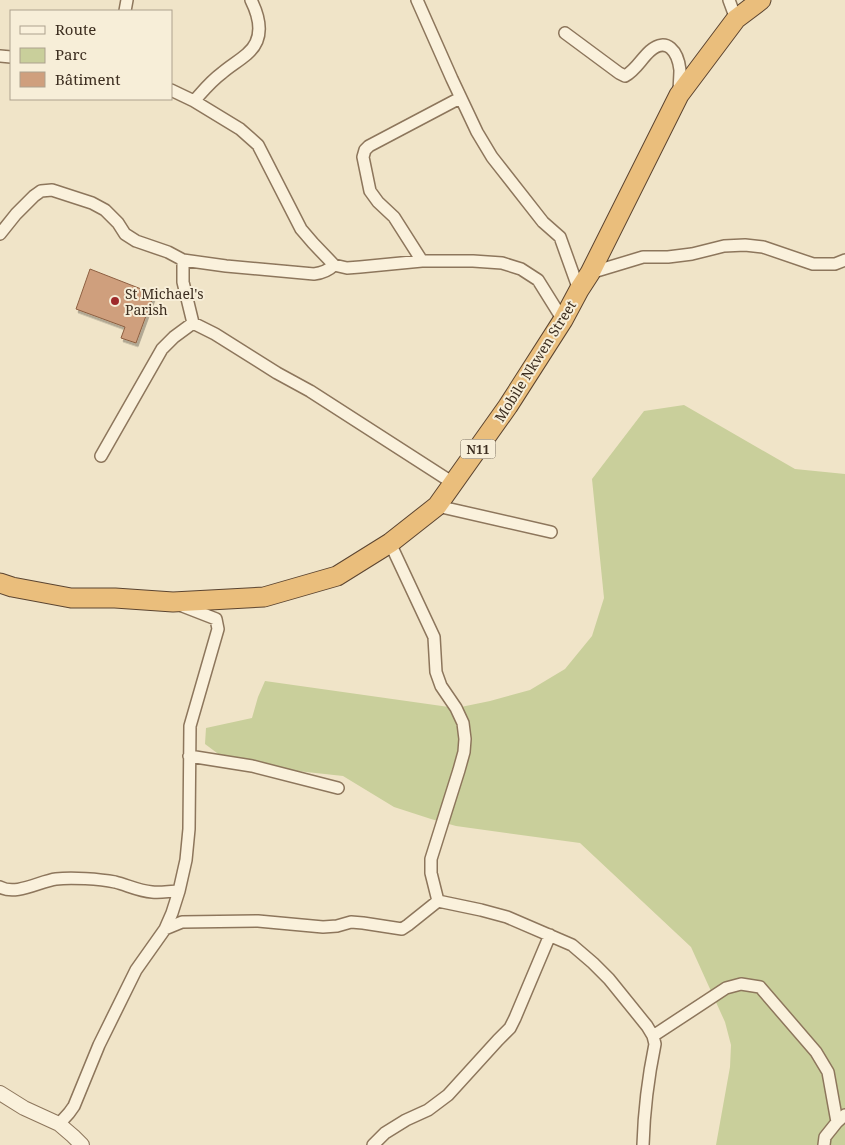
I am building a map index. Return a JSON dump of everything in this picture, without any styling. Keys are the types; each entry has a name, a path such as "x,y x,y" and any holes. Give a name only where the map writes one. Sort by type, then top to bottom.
{"highway":[{"name":"Mobile Nkwen Street","path":"0,583 71,598 114,598 173,602 264,598 337,576 390,543 437,506 508,406 590,274 679,95 736,20 761,0"}],"street":[{"path":"194,101 209,83 249,53 257,42 260,27 257,11 251,0"},
{"path":"417,0 477,132 492,156 543,222 560,237 579,290"},
{"path":"729,0 736,20"},
{"path":"565,33 625,76 632,73 648,52 658,45 666,45 673,50 680,69 679,95"},
{"path":"172,90 194,101 240,129 258,146 301,229 334,265 360,268 422,261 502,263 522,270 538,280 563,320"},
{"path":"422,261 394,217 378,202 370,191 363,157 364,150 460,98"},
{"path":"0,234 34,196 41,191 52,190 92,203 105,210 118,223 125,234 136,241 168,252 183,260 314,274 322,273 334,265"},
{"path":"590,274 643,257 668,257 692,254 724,246 745,245 763,247 813,264 836,264 845,260"},
{"path":"183,260 183,282 193,323 215,334 277,373 310,391 453,483"},
{"path":"101,456 162,349 193,323"},
{"path":"437,506 551,532"},
{"path":"390,543 434,637 436,672 441,686 456,708 463,723 464,752 432,859 431,873 438,901"},
{"path":"58,1124 74,1106 98,1045 136,970 165,929 179,891 186,860 190,726 218,629 216,619 173,602"},
{"path":"189,756 252,766 338,788"},
{"path":"0,887 3,889 19,889 56,879 90,879 113,882 144,891 179,891"},
{"path":"165,929 182,922 258,921 323,927 351,922 402,929 438,901"},
{"path":"438,901 507,917 550,935 572,945 610,978 647,1026 655,1044 646,1092 643,1145"},
{"path":"172,914 182,922"},
{"path":"373,1145 385,1133 406,1120 428,1110 448,1095 510,1028 550,935"},
{"path":"653,1036 726,988 741,984 760,987 816,1052 828,1072 841,1118 825,1137 824,1145"},
{"path":"0,1093 24,1108 58,1124 82,1145"}],"green space":[{"path":"684,405 795,469 845,474 845,1145 716,1145 730,1067 731,1045 725,1022 691,947 580,843 456,826 394,807 343,776 229,762 205,744 206,728 252,718 265,681 456,708 530,690 565,669 592,636 604,598 592,479 644,411"}],"building":[{"name":"St Michael's Parish","path":"90,269 154,294 136,343 121,338 125,327 76,309"}],"place":[{"name":"St Michael's Parish","path":"115,301"}]}
